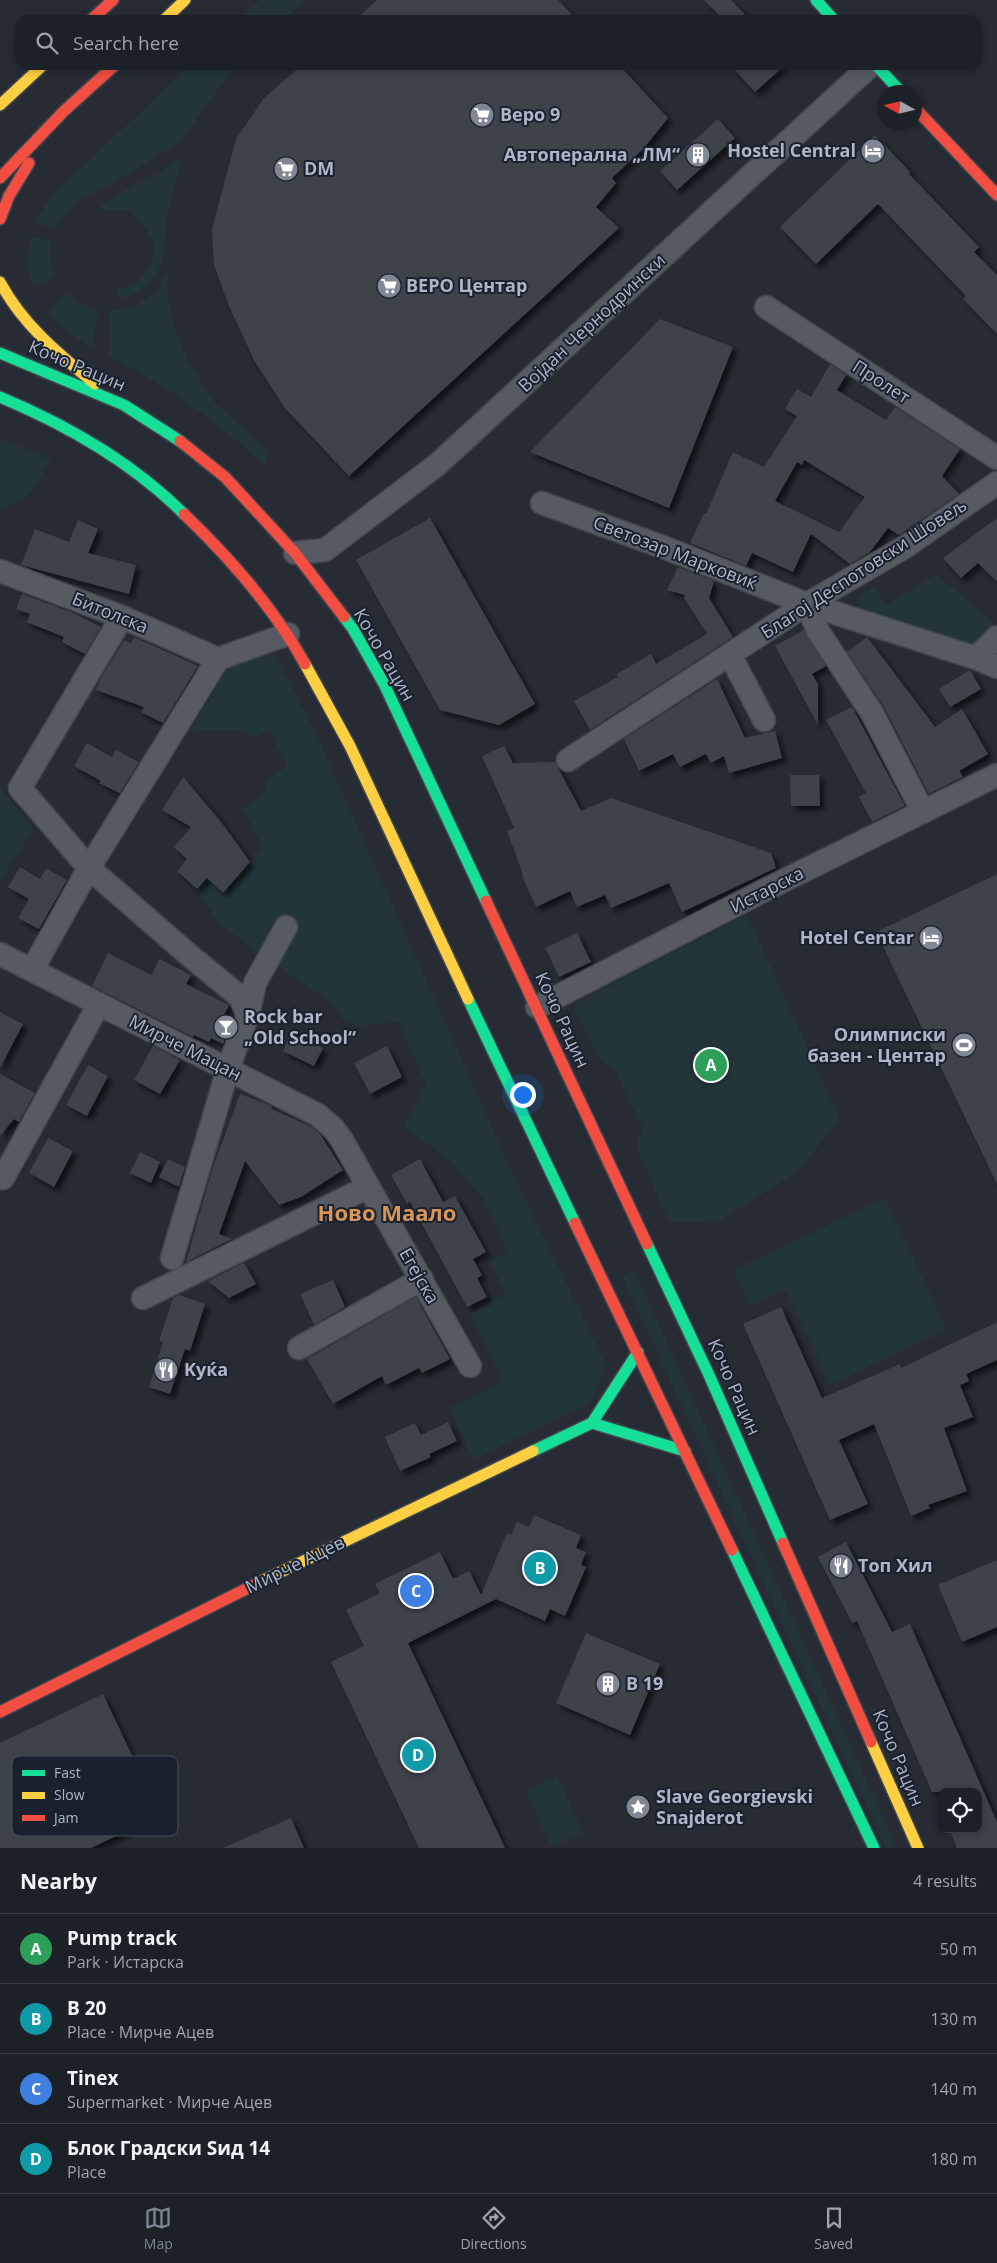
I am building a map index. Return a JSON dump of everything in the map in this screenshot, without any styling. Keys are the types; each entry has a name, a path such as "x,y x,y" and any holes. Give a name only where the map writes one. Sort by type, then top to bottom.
{"street":[{"path":"96,15 113,0"},
{"path":"169,15 185,0"},
{"path":"816,0 830,15"},
{"path":"0,105 38,70"},
{"path":"0,178 64,111 109,70"},
{"name":"Војдан Чернодрински","path":"296,553 325,550 438,464 866,70"},
{"path":"881,70 895,85"},
{"path":"0,220 17,180 64,111"},
{"path":"922,116 997,196"},
{"path":"0,282 7,297 28,325 112,399"},
{"name":"Пролет","path":"766,307 997,458"},
{"name":"Кочо Рацин","path":"0,353 112,399 178,440 225,477 296,553 353,629 384,684 710,1376 918,1848"},
{"path":"0,397 43,415 107,452 164,494 217,546 288,634 350,746 531,1133 638,1352 874,1848"},
{"name":"Благој Деспотовски Шовељ","path":"568,760 808,604 905,547 997,482"},
{"name":"Светозар Марковиќ","path":"542,503 808,604 976,658"},
{"name":"Битолска","path":"0,571 122,617 218,660"},
{"path":"808,604 818,631 872,713 923,812"},
{"path":"122,617 20,788 90,868 189,956 240,997 248,1015"},
{"path":"32,970 90,868 218,660 288,634"},
{"path":"997,637 976,658 997,667"},
{"path":"730,655 764,720"},
{"name":"Истарска","path":"537,1007 761,892 997,775"},
{"path":"172,1258 228,1069 248,1015 255,983 286,927"},
{"name":"Мирче Мацан","path":"0,954 318,1115 332,1128 353,1160"},
{"path":"3,1178 99,1004"},
{"name":"Егејска","path":"353,1160 470,1366"},
{"path":"143,1298 368,1187"},
{"path":"299,1348 422,1279"},
{"path":"638,1352 592,1423 685,1451"},
{"name":"Мирче Ацев","path":"0,1712 301,1561 592,1423"}],"shaded area":[{"path":"260,0 306,0 289,15 244,15"},
{"path":"185,70 232,70 180,142 112,184 74,203 55,229 35,222 51,197"},
{"path":"182,156 169,205 161,262 156,273 148,283 137,292 120,300 117,290 138,282 152,261 154,241 141,222 128,210 102,211 101,205 163,170"},
{"path":"30,236 51,241 49,259 56,276 32,288 27,267"},
{"path":"167,271 168,297 174,326 188,362 215,403 270,452 264,465 228,433 190,405 151,379 109,356 109,311 132,307 156,293"},
{"path":"67,293 78,301 98,310 92,348 70,334 47,312"},
{"path":"0,438 51,460 28,497 0,509"},
{"path":"936,574 996,625 974,650 857,609 857,598 875,587 886,605"},
{"path":"259,651 276,656 317,736 511,1170 607,1367 590,1403 474,1460 450,1408 504,1382 470,1314 506,1293 490,1262 508,1252 483,1199 451,1161 404,1127 426,1084 398,1022 358,1026 343,1020 334,1004 261,955 218,922 197,889 207,878 223,893 263,847 243,808 261,798 270,778 287,766 270,730 255,737 240,730 190,731 228,668"},
{"path":"0,787 34,829 0,881"},
{"path":"747,915 840,1119 797,1172 716,1223 669,1222 636,1146 643,1128 615,1070 600,1060 573,1005"},
{"path":"885,1198 947,1330 830,1385 786,1290 750,1307 733,1270"},
{"path":"634,1270 897,1848 886,1848 622,1276"},
{"path":"557,1776 583,1833 552,1847 525,1791"}],"building":[{"path":"377,0 558,0 572,15 360,15"},
{"path":"704,0 731,0 745,15 719,15"},
{"name":"ВЕРО Центар","path":"296,70 624,70 668,118 644,148 612,178 616,183 596,207 619,228 349,476 284,407 254,360 229,306 214,265 212,229 236,139 264,98"},
{"path":"735,70 779,70 755,92"},
{"name":"Автоперална „ЛМ“","path":"718,119 735,138 677,190 660,171"},
{"path":"875,135 910,172 909,174 979,247 974,252 997,275 997,334 963,299 966,296 878,204 816,264 780,227"},
{"path":"660,319 733,347 669,508 530,452"},
{"path":"830,364 846,375 837,390 886,420 895,407 960,449 942,476 959,494 899,535 888,528 870,552 850,564 811,534 793,572 752,553 746,566 690,543 704,513 706,514 733,452 764,467 797,416 785,409 797,389 811,397","holes":["804,460 865,497 839,532 775,501 797,462 802,465"]},
{"path":"430,518 535,704 499,725 440,710 356,560"},
{"path":"997,518 997,582 978,563 961,578 943,558"},
{"path":"78,520 98,529 88,553 136,565 129,594 21,565 35,529 69,542"},
{"path":"678,567 714,581 709,598 733,637 590,730 574,701 618,677 617,674 651,654 656,664 707,634 684,598 685,595 667,590"},
{"path":"22,594 71,612 101,627 85,654 62,642 64,637 27,622 30,614 16,609"},
{"path":"804,630 826,666 812,674 818,684 818,725 775,646"},
{"path":"134,637 198,666 163,723 141,712 144,707 96,690 101,678 124,640 131,644"},
{"path":"867,637 935,727 962,709 988,754 959,771 963,777 929,794 884,707 847,652"},
{"path":"970,670 981,689 950,707 939,689"},
{"path":"717,679 745,738 775,731 782,758 729,773 724,756 711,763 706,754 680,767 673,754 639,771 624,739"},
{"path":"852,707 905,806 872,822 859,797 866,793 826,720"},
{"path":"87,743 112,757 116,750 139,762 120,793 99,783 101,781 74,766"},
{"path":"504,746 513,763 555,762 581,811 611,798 771,853 776,868 682,912 669,883 611,908 605,895 577,907 570,891 536,907 522,876 507,831 514,828 482,756"},
{"path":"790,775 819,775 820,806 791,806"},
{"path":"183,777 222,823 250,862 223,893 207,878 197,889 177,871 187,859 174,847 191,827 162,810"},
{"path":"20,867 40,879 46,868 67,880 39,929 18,918 29,899 8,887"},
{"name":"Олимписки базен - Центар","path":"997,874 997,1184 876,932"},
{"path":"577,933 591,962 559,977 545,948"},
{"path":"108,953 152,975 159,959 191,975 186,984 229,1005 223,1017 231,1022 223,1044 211,1038 209,1042 194,1035 193,1037 92,986"},
{"path":"0,1012 23,1024 0,1068"},
{"path":"291,1033 323,1048 314,1066 283,1051"},
{"path":"153,1046 180,1060 160,1094 134,1080"},
{"path":"387,1046 402,1077 370,1094 354,1063"},
{"path":"88,1065 108,1076 87,1116 66,1105"},
{"path":"0,1074 35,1093 19,1122 14,1119 0,1136"},
{"path":"240,1094 272,1106 271,1109 312,1127 320,1134 343,1170 301,1197 279,1205 245,1161 219,1234 232,1239 186,1262 212,1170"},
{"path":"48,1138 73,1151 54,1187 29,1173"},
{"path":"140,1152 160,1162 151,1183 130,1173"},
{"path":"168,1159 185,1167 179,1187 159,1177"},
{"path":"420,1159 443,1202 455,1196 486,1252 473,1259 482,1275 477,1278 487,1297 467,1307 410,1202 407,1204 391,1175"},
{"path":"244,1263 256,1284 229,1298 208,1281"},
{"path":"333,1280 345,1307 314,1325 300,1294"},
{"path":"179,1295 205,1304 190,1351 185,1349 170,1394 149,1387 163,1342 159,1341 173,1298"},
{"path":"416,1297 450,1359 422,1373 419,1368 386,1385 382,1376 333,1404 307,1359"},
{"path":"781,1307 822,1398 900,1364 901,1368 997,1322 997,1360 966,1374 969,1381 960,1385 973,1417 944,1428 967,1491 928,1505 930,1508 911,1516 874,1424 839,1440 868,1504 830,1520 743,1324"},
{"path":"448,1422 457,1441 429,1454 431,1457 400,1471 385,1437 415,1423 421,1435"},
{"path":"534,1515 581,1535 576,1548 586,1552 581,1565 586,1567 565,1616 550,1609 545,1621 496,1599 408,1643 505,1848 419,1848 331,1662 364,1646 346,1610 380,1593 375,1584 440,1552 453,1579 469,1571 481,1595 507,1533 511,1535 517,1522 529,1527"},
{"path":"846,1542 892,1632 910,1624 997,1822 997,1848 957,1848 951,1833 982,1833 982,1788 937,1788 937,1792 932,1792 857,1621 852,1623 818,1557"},
{"path":"997,1560 997,1627 962,1642 938,1585"},
{"name":"B 19","path":"586,1633 660,1664 630,1735 556,1703"},
{"path":"103,1694 132,1756 12,1756 12,1836 116,1836 91,1848 0,1848 0,1743"},
{"path":"291,1818 304,1848 223,1848"}],"traffic: fast":[{"path":"816,0 830,15"},
{"path":"881,70 895,85"},
{"path":"0,353 124,405 180,441"},
{"path":"0,397 50,420 98,446 143,478 184,514"},
{"path":"344,617 353,629 384,684 486,901"},
{"path":"468,999 575,1223"},
{"path":"647,1244 709,1375 783,1543"},
{"path":"533,1451 592,1423 638,1352"},
{"path":"592,1423 685,1451"},
{"path":"732,1550 874,1848"}],"traffic: slow":[{"path":"169,15 185,0"},
{"path":"0,105 38,70"},
{"path":"0,282 19,312 42,338 95,384"},
{"path":"305,664 350,746 468,999"},
{"path":"262,1581 533,1451"},
{"path":"871,1742 918,1848"}],"traffic: jam":[{"path":"96,15 113,0"},
{"path":"0,178 64,111 109,70"},
{"path":"922,115 997,195"},
{"path":"0,219 9,196 29,163"},
{"path":"180,441 225,477 295,553 344,617"},
{"path":"184,514 250,584 293,643 305,664"},
{"path":"486,901 647,1244"},
{"path":"575,1223 732,1550"},
{"path":"783,1543 871,1742"},
{"path":"0,1712 262,1581"}],"place":[{"name":"Веро 9","path":"482,115"},
{"name":"Hostel Central","path":"873,151"},
{"name":"Автоперална „ЛМ“","path":"698,155"},
{"name":"DM","path":"286,169"},
{"name":"ВЕРО Центар","path":"389,286"},
{"name":"Hotel Centar","path":"931,938"},
{"name":"Rock bar „Old School“","path":"226,1027"},
{"name":"Олимписки базен - Центар","path":"964,1045"},
{"name":"Pump track","path":"711,1065"},
{"name":"Kуќа","path":"166,1370"},
{"name":"Топ Хил","path":"841,1566"},
{"name":"B 20","path":"540,1568"},
{"name":"Tinex","path":"416,1591"},
{"name":"B 19","path":"608,1684"},
{"name":"Блок Градски Sид 14","path":"418,1755"},
{"name":"Slave Georgievski Snajderot","path":"638,1807"}],"district":[{"name":"Ново Маало","path":"387,1213"}]}
